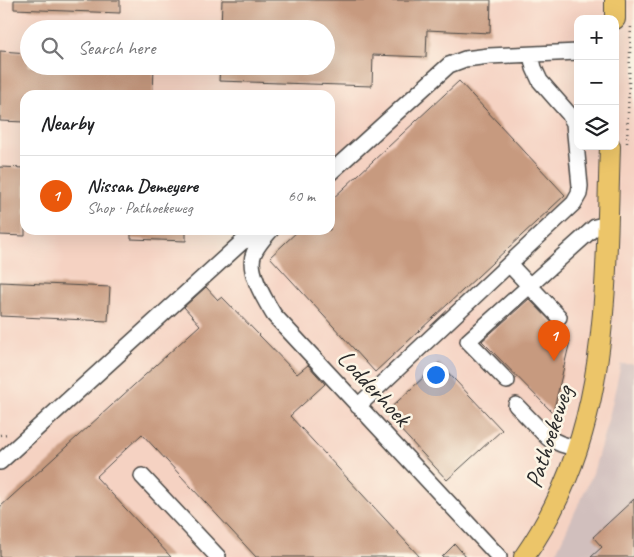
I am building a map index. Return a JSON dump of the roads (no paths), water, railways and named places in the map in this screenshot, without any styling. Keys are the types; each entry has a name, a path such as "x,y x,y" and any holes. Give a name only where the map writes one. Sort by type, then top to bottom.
{"main road":[{"path":"615,0 615,15"},
{"name":"Pathoekeweg","path":"524,557 537,538 553,508 578,449 591,406 599,362 604,316 610,150"}],"street":[{"path":"335,168 449,65 465,59 574,52"},
{"path":"358,406 574,203 579,194 580,186 573,118 540,81 531,55"},
{"path":"507,381 468,340 595,227 608,224"},
{"name":"Lodderhoek","path":"0,462 242,242 262,235"},
{"name":"Lodderhoek","path":"267,235 254,252 252,260 254,275 266,303 274,315 499,557"},
{"path":"509,264 560,317"},
{"path":"516,406 548,438 578,449"},
{"path":"142,476 218,557"}],"place":[{"name":"Nissan Demeyere","path":"554,361"}]}
